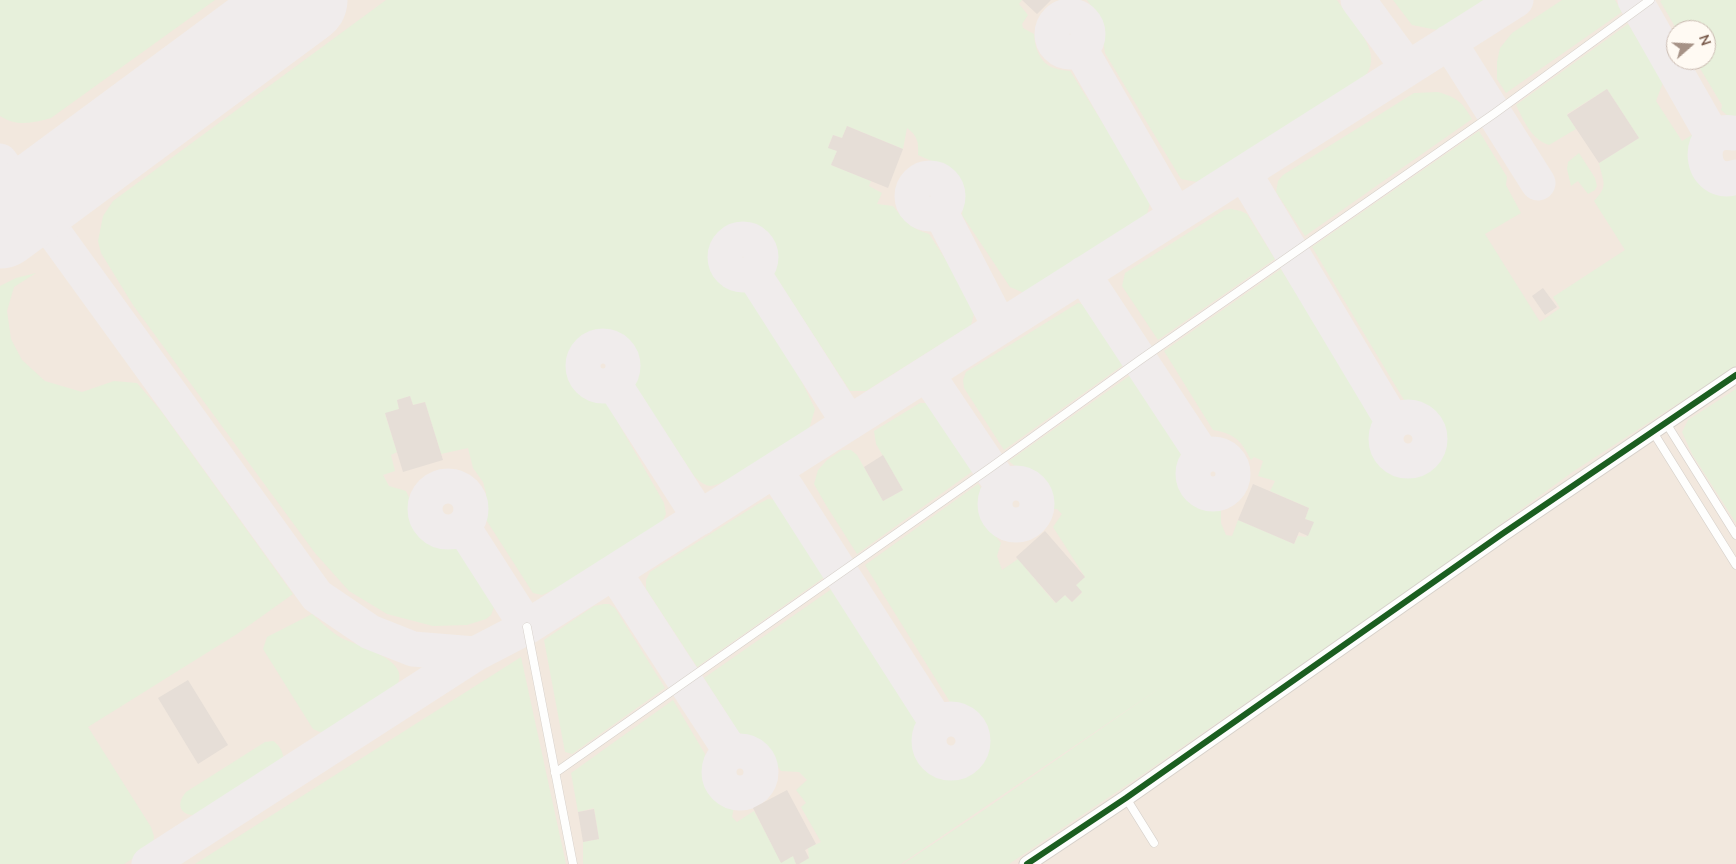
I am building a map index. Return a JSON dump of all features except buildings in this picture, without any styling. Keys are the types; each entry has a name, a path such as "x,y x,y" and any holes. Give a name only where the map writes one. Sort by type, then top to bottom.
{"street":[{"path":"1027,864 1126,798 1502,534 1736,375"}],"lane":[{"path":"555,773 1140,360 1495,113 1650,0"},
{"path":"1666,423 1736,535"},
{"path":"1653,432 1736,565"},
{"path":"527,627 573,864"},
{"path":"1126,798 1154,843"}],"shaded area":[{"path":"0,0 1736,0 1736,864 0,864"}],"green space":[{"path":"0,0 215,0 51,118 19,123 0,116"},
{"path":"386,0 1022,0 1019,4 1028,15 1022,24 1023,28 1034,34 1035,44 1041,58 1049,66 1070,71 1151,199 1146,218 1024,293 1010,287 962,215 963,186 956,176 943,166 918,155 917,139 913,133 907,128 903,149 847,126 842,138 833,135 828,147 837,151 831,165 871,181 869,186 882,193 877,204 893,206 908,223 929,234 976,306 971,325 866,391 850,391 772,271 774,255 770,240 766,235 755,229 733,230 730,227 719,234 721,239 713,247 712,256 715,270 718,276 729,284 745,288 800,378 815,409 809,429 727,480 713,486 706,485 694,476 632,381 632,361 626,346 614,338 593,338 591,335 579,342 581,346 574,358 572,370 575,382 587,393 604,398 664,503 666,514 661,524 564,585 542,595 533,593 485,518 486,493 483,482 473,468 468,448 441,454 425,402 413,405 410,396 397,400 399,409 385,414 397,452 391,455 395,471 383,475 389,486 406,491 419,520 434,534 451,538 494,607 491,615 486,619 467,625 433,626 387,614 349,591 315,553 133,305 101,253 98,241 103,216 113,201"},
{"path":"1087,0 1337,0 1364,38 1371,54 1371,62 1367,73 1360,82 1197,182 1181,179 1105,53 1100,18"},
{"path":"1393,0 1488,0 1451,26 1437,30 1412,25"},
{"path":"1562,0 1615,0 1622,12 1506,93 1497,79 1497,62 1500,48 1512,33"},
{"path":"1736,0 1736,117 1727,115 1721,110 1722,105 1701,70 1716,70 1716,20 1671,20 1660,1"},
{"path":"1628,24 1664,80 1656,101 1682,141 1697,132 1692,155 1696,170 1707,183 1714,187 1721,190 1736,188 1736,366 1574,471 1429,576 1139,777 1009,864 903,864 1164,685 901,864 799,864 809,858 808,848 821,842 801,807 806,803 796,790 807,780 799,772 781,771 767,750 755,739 739,733 704,678 833,588 922,727 922,746 924,754 929,761 935,767 943,770 962,768 965,771 975,763 973,758 982,750 981,728 973,718 949,708 950,702 865,565 978,484 985,493 979,502 987,525 1001,543 997,556 1002,570 1018,559 1055,603 1065,595 1072,602 1082,593 1076,585 1085,577 1053,527 1062,514 1057,509 1052,509 1051,497 1041,478 1031,471 1015,466 1009,461 1132,374 1181,451 1179,477 1185,487 1202,501 1221,510 1221,523 1226,535 1232,536 1238,520 1294,544 1298,536 1306,537 1312,522 1305,519 1309,508 1270,491 1275,481 1258,476 1263,461 1254,457 1251,460 1244,447 1236,439 1213,430 1164,351 1281,269 1378,425 1377,441 1381,452 1389,461 1400,465 1418,466 1421,469 1431,461 1430,456 1439,448 1441,438 1439,428 1434,419 1424,411 1403,408 1401,403 1404,400 1312,247 1479,131 1507,177 1506,185 1521,213 1485,234 1540,322 1560,308 1553,297 1625,250 1594,201 1602,191 1604,184 1599,163 1639,138 1607,89 1567,114 1576,129 1549,145 1533,134 1516,105"},
{"path":"1438,92 1459,101 1472,119 1305,236 1276,192 1278,181 1283,175 1414,93"},
{"path":"1579,153 1595,178 1597,186 1595,190 1588,194 1578,181 1571,186 1567,169 1568,162"},
{"path":"1231,209 1247,214 1275,259 1158,340 1122,286 1125,273 1224,210"},
{"path":"36,273 14,287 7,311 11,339 22,360 45,381 82,392 114,381 137,383 161,411 293,594 237,634 88,727 151,827 154,836 153,846 124,864 0,864 0,286 16,278"},
{"path":"1078,303 1092,307 1126,363 1004,450 964,388 963,380 966,372"},
{"path":"1736,389 1736,523 1692,454 1682,432 1688,420"},
{"path":"920,403 929,403 935,410 973,471 857,554 814,484 818,470 827,460 842,450 851,450 857,455 883,501 903,490 876,444 874,431"},
{"path":"768,499 776,500 783,505 826,576 697,667 646,589 646,580 650,572"},
{"path":"609,604 615,608 665,688 572,754 565,752 544,640 594,606"},
{"path":"312,614 338,636 390,661 397,669 400,677 396,687 384,698 329,732 322,733 313,729 263,649 267,637"},
{"path":"521,657 566,864 195,864"},
{"path":"673,700 705,754 703,777 708,789 720,802 734,807 732,817 737,822 754,811 781,862 793,856 796,864 583,864 583,842 599,839 594,808 578,812 571,773"},
{"path":"273,741 280,748 284,759 277,766 199,815 188,814 182,810 180,806 182,797 186,792 265,742"}],"taxiway":[{"path":"1358,0 1408,68"},
{"path":"149,864 475,654 527,627 1516,0"},
{"path":"1635,0 1713,137"},
{"path":"1070,16 1077,17 1083,21 1087,27 1088,34 1087,41 1083,47 1077,51 1070,52 1063,51 1057,47 1053,41 1052,34 1053,27 1057,21 1063,17 1070,16"},
{"path":"1449,42 1538,183"},
{"path":"1080,49 1176,215"},
{"path":"1733,133 1720,133 1711,139 1706,147 1705,157 1708,167 1714,175 1724,179 1736,177"},
{"path":"0,161 317,596 370,632 413,649 475,654"},
{"path":"1244,173 1393,422"},
{"path":"930,178 937,179 943,183 947,189 948,196 947,203 943,209 937,213 930,214 923,213 917,209 913,203 912,196 913,189 917,183 923,179 930,178"},
{"path":"940,211 1000,327"},
{"path":"743,239 750,240 756,244 760,250 761,257 760,264 756,270 750,274 743,275 736,274 730,270 726,264 725,257 726,250 730,244 736,240 743,239"},
{"path":"753,273 849,423"},
{"path":"1083,274 1203,456"},
{"path":"607,346 614,349 620,355 623,366 622,374 614,383 607,386 599,386 592,383 584,374 583,362 586,355 595,347 607,346"},
{"path":"927,374 1003,487"},
{"path":"614,384 700,518"},
{"path":"1404,417 1412,417 1424,423 1430,439 1424,455 1412,461 1404,461 1392,455 1386,443 1386,435 1392,423 1404,417"},
{"path":"1217,454 1224,457 1230,463 1233,474 1232,482 1224,491 1217,494 1209,494 1202,491 1194,482 1193,470 1196,463 1205,455 1217,454"},
{"path":"775,470 937,723"},
{"path":"1020,483 1028,486 1034,492 1037,504 1034,516 1028,522 1012,525 1004,522 998,516 995,500 998,492 1004,486 1020,483"},
{"path":"448,486 461,490 467,496 471,509 467,522 461,528 448,532 435,528 429,522 425,509 429,496 435,490 448,486"},
{"path":"463,527 527,627"},
{"path":"614,572 731,752"},
{"path":"951,719 963,723 969,729 973,741 969,753 963,759 951,763 939,759 933,753 929,741 933,729 939,723 951,719"},
{"path":"744,751 752,754 758,760 761,772 758,784 752,790 736,793 728,790 722,784 719,768 722,760 728,754 744,751"}],"runway":[{"path":"0,224 303,0"}],"cycle path":[{"path":"1027,864 1126,798 1502,534 1736,375"}]}
